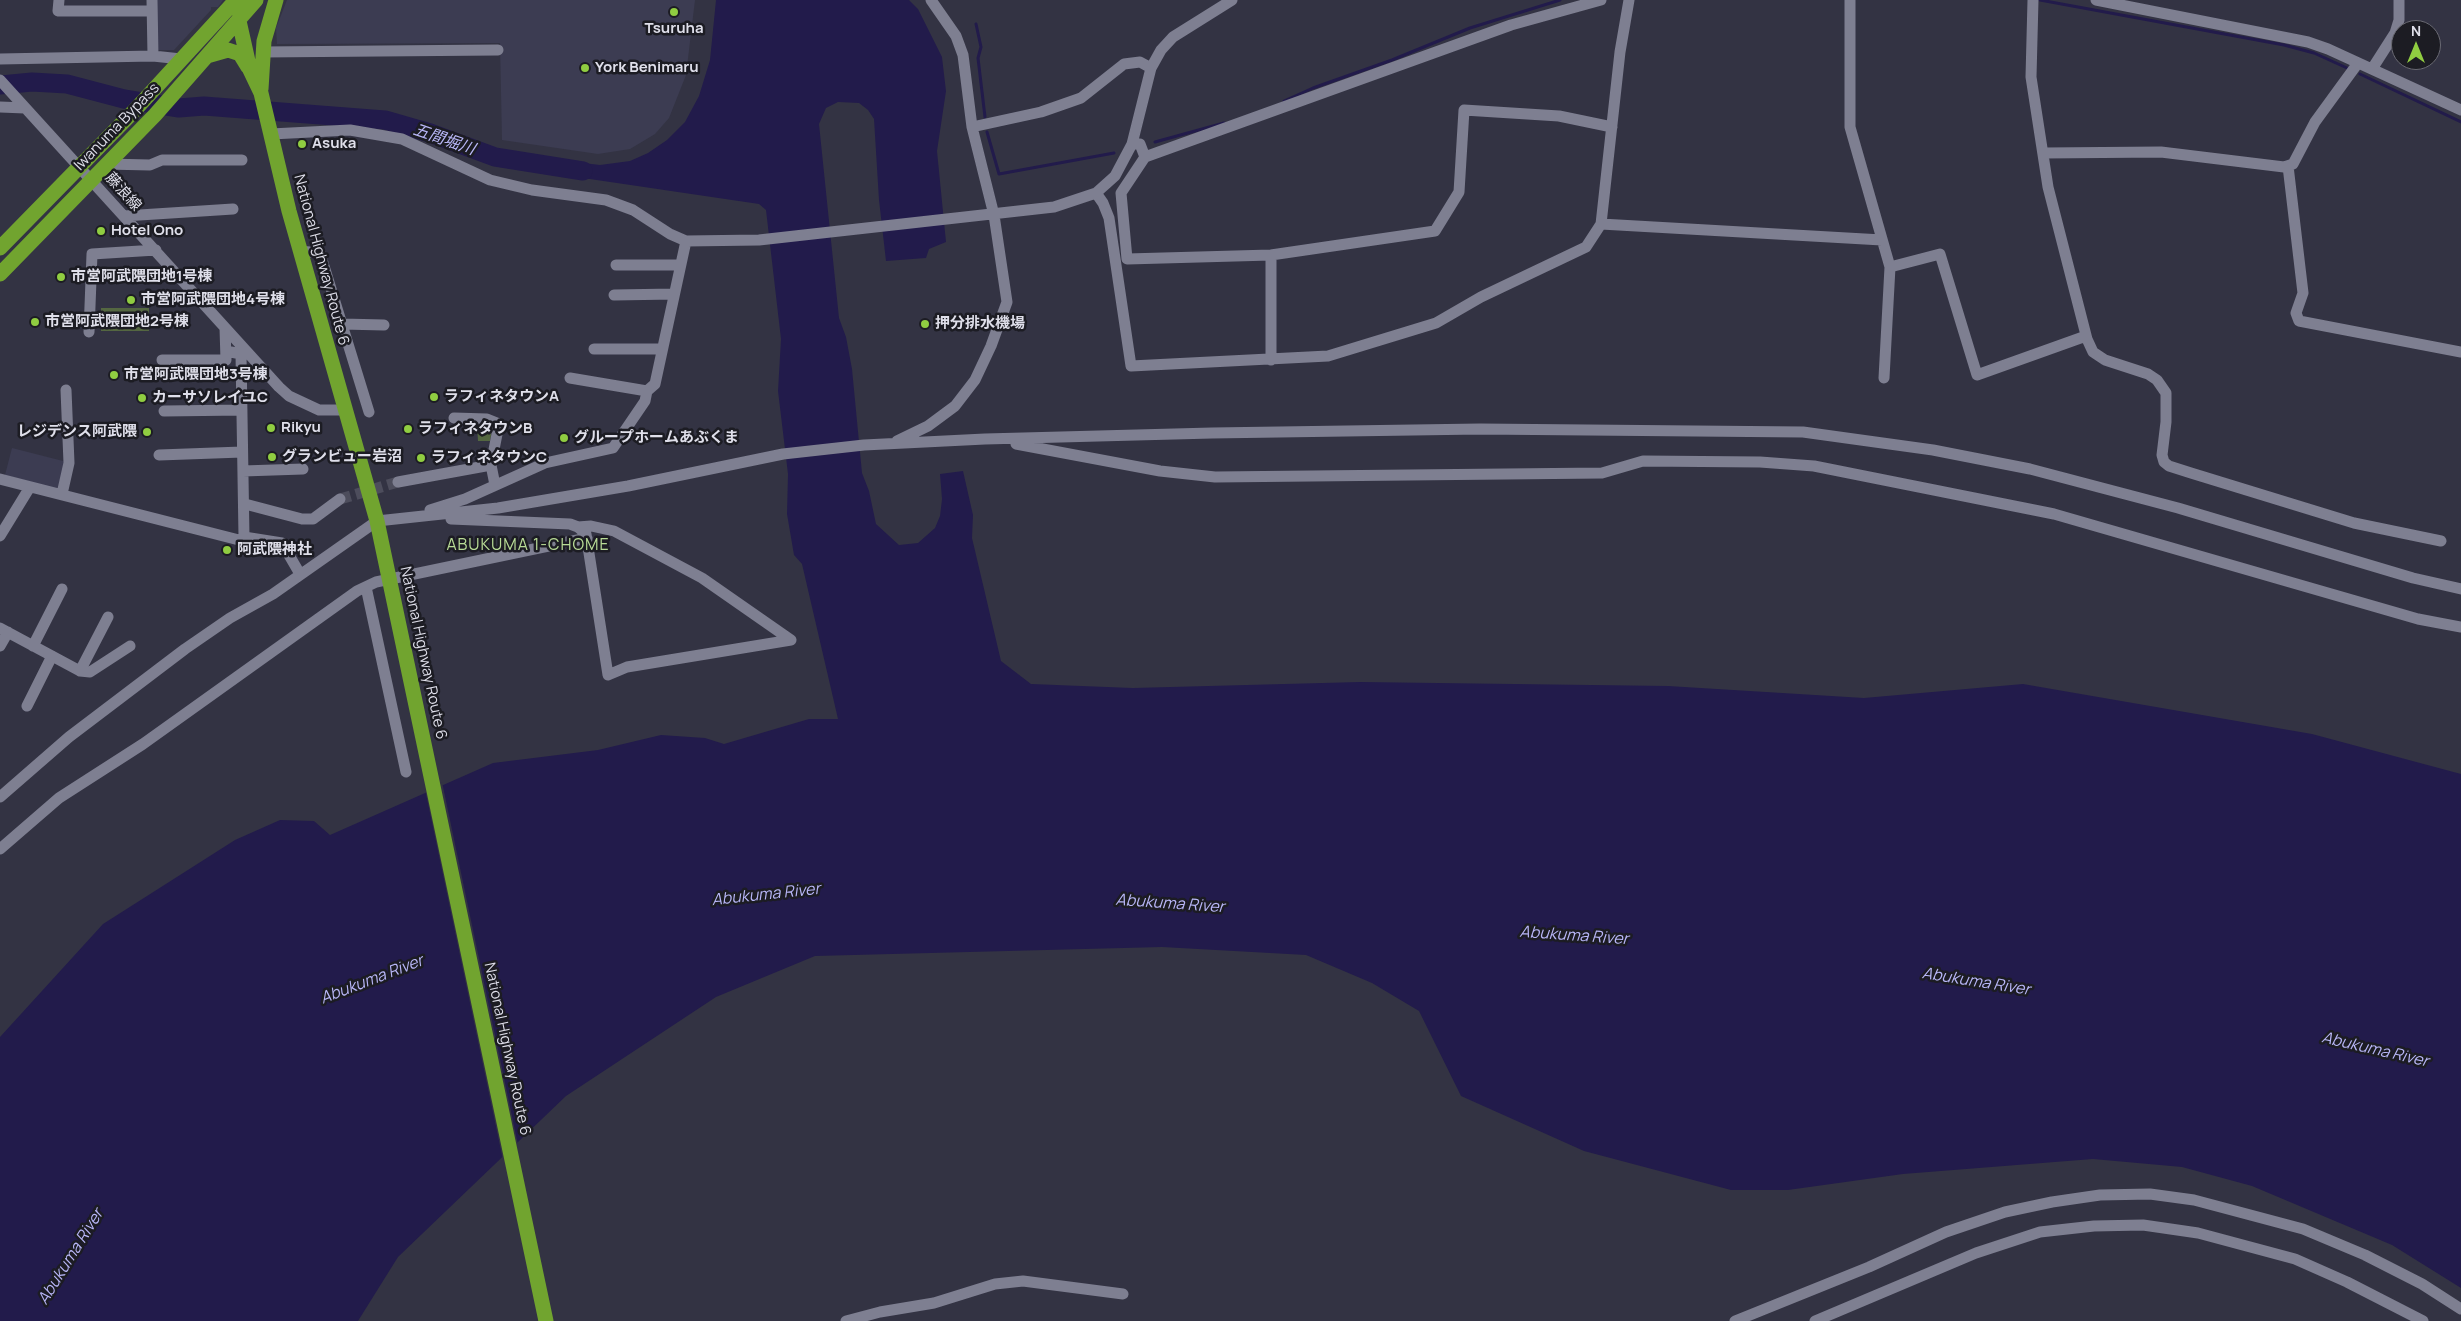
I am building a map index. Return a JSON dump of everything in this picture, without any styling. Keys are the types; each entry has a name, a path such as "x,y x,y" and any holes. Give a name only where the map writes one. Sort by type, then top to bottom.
{"highway":[{"name":"Iwanuma Bypass","path":"0,248 135,110 236,0"},
{"name":"National Highway Route 6","path":"242,0 239,21 250,70 261,93 299,251 378,527 546,1321"},
{"name":"Iwanuma Bypass","path":"0,274 155,115 256,0"},
{"path":"261,93 262,52 266,28 276,0"},
{"path":"207,56 228,50 240,54 250,70"}],"street":[{"path":"59,0 58,11 152,5 153,56"},
{"path":"891,444 928,426 955,406 975,380 992,346 1007,302 972,127 964,55 956,36 931,0"},
{"path":"270,128 350,130 402,139 490,180 532,190 606,200 633,210 670,234 686,240 759,240 872,229 1054,207 1096,193 1115,176 1132,144 1151,68 1173,37 1232,0"},
{"path":"1601,0 1511,25 1144,156 1121,193 1127,259 1271,255 1435,232 1459,192 1464,110 1559,116 1612,127"},
{"path":"1096,193 1103,203 1109,218 1131,366 1328,356 1436,323 1481,297 1586,247 1601,224 1620,52 1629,0"},
{"path":"1850,0 1850,127 1890,266 1884,378"},
{"path":"2033,0 2031,77 2048,187 2086,336 2093,352 2105,360 2148,374 2158,380 2166,393 2166,422 2162,455 2164,462 2169,466 2354,522 2442,541"},
{"path":"2096,0 2282,36 2328,49 2461,110"},
{"path":"2372,70 2395,33 2399,20 2399,0"},
{"path":"262,52 498,50"},
{"path":"0,59 153,56 181,59"},
{"path":"972,127 1041,112 1081,98 1124,64 1140,62 1151,68"},
{"path":"2044,153 2161,152 2288,166 2293,164 2316,122 2358,63"},
{"name":"藤浪線","path":"0,80 289,396 319,410 345,410"},
{"path":"0,107 25,108"},
{"path":"1132,144 1140,144 1144,156"},
{"path":"106,164 150,165 162,160 242,160"},
{"path":"2288,166 2303,292 2296,313 2299,321 2461,352"},
{"path":"124,216 233,209"},
{"path":"1601,224 1882,240"},
{"path":"0,797 68,738 185,649 300,574 378,527 465,499 545,463 613,448 645,401 647,391 655,384 686,240"},
{"path":"89,332 92,254 156,250"},
{"path":"299,251 320,253 369,412"},
{"path":"1890,266 1940,254 1977,374 2086,336"},
{"path":"1271,255 1271,360"},
{"path":"616,265 680,265"},
{"path":"614,294 674,294"},
{"path":"342,324 384,325"},
{"path":"162,360 226,360 225,328"},
{"path":"594,349 662,349"},
{"path":"226,351 241,354 242,452 245,504 244,537"},
{"path":"570,378 647,391"},
{"path":"62,494 70,464 66,390"},
{"path":"164,411 242,410"},
{"path":"454,418 487,419 497,423 491,465 495,485"},
{"path":"409,517 498,508 628,486 783,454 864,445 985,439 1212,433 1480,429 1803,432 1933,450 2030,469 2178,508 2413,578 2461,589"},
{"path":"985,439 1084,455 1160,471 1214,477 1602,473 1643,461 1760,462 1814,466 2054,514 2418,618 2461,627"},
{"path":"159,455 242,452"},
{"path":"398,482 491,465"},
{"path":"243,471 303,469"},
{"path":"0,479 239,540 244,537 282,543 300,574"},
{"path":"0,536 30,487"},
{"path":"245,504 302,519 313,519 340,499"},
{"path":"409,517 570,524 578,527 591,526 614,531 702,578 791,640 627,668 608,675 587,538 578,527"},
{"path":"0,849 59,798 143,744 289,637 366,587 376,582 587,538"},
{"path":"366,587 406,772"},
{"path":"33,646 62,589"},
{"path":"80,670 108,617"},
{"path":"0,646 4,630 80,670 90,672 130,646"},
{"path":"27,706 52,656"},
{"path":"1734,1321 1869,1266 1946,1232 2005,1212 2052,1202 2100,1195 2130,1194 2150,1194 2194,1200 2303,1229 2406,1275 2461,1309"},
{"path":"1815,1321 1976,1253 2040,1232 2094,1226 2143,1225 2198,1233 2296,1259 2364,1290 2423,1321"},
{"path":"846,1321 887,1310 934,1303 995,1284 1023,1281 1124,1294"}],"shaded area":[{"path":"156,0 223,0 218,7 211,7 211,10 174,50 157,50"},
{"path":"287,0 695,0 686,75 669,118 655,134 630,149 598,154 502,140 500,43 277,44 276,28"},
{"path":"12,448 67,462 60,490 5,475"}],"green space":[{"path":"101,308 149,308 149,331 101,331"},
{"path":"477,425 488,425 492,429 490,441 478,441"}],"water":[{"name":"Abukuma River","path":"716,0 909,0 918,9 942,57 946,91 937,151 946,242 929,249 926,258 886,261 879,200 874,119 868,110 859,103 838,102 826,108 819,124 839,318 846,337 852,369 862,473 869,491 876,524 899,545 918,543 935,528 940,516 942,499 940,474 963,471 973,515 972,538 1001,661 1031,684 1133,688 1360,682 1668,686 1864,698 2023,684 2312,734 2461,774 2461,1288 2392,1245 2252,1186 2182,1167 2093,1159 1903,1174 1788,1190 1731,1190 1584,1151 1461,1096 1419,1011 1372,983 1306,955 1162,947 815,956 716,997 566,1096 398,1257 358,1321 0,1321 0,1037 103,924 235,840 280,820 314,821 330,835 493,763 598,750 661,735 705,738 724,744 809,719 838,719 802,564 794,555 787,514 788,474 778,391 781,339 766,210 759,204 556,174 558,160 600,165 630,161 648,153 667,140 685,122 699,96 710,60"}],"pier":[{"path":"442,782 518,1145 503,1160 425,789"}],"waterway":[{"path":"1284,101 1313,88 1392,60 1470,28 1560,0"},
{"path":"2040,0 2284,45 2314,53 2347,68"},
{"path":"976,24 981,47 978,58 985,117"},
{"path":"2360,74 2461,122"},
{"name":"五間堀川","path":"0,85 32,82 67,84 124,99 179,108 204,106 385,120 430,133 495,157 583,171"},
{"path":"1155,142 1224,123"},
{"path":"987,132 999,174 1114,153"}],"tunnel":[{"path":"340,499 398,482"}],"place":[{"name":"Tsuruha","path":"674,12"},
{"name":"York Benimaru","path":"585,68"},
{"name":"Asuka","path":"302,144"},
{"name":"Hotel Ono","path":"101,231"},
{"name":"市営阿武隈団地1号棟","path":"61,277"},
{"name":"市営阿武隈団地4号棟","path":"131,300"},
{"name":"市営阿武隈団地2号棟","path":"35,322"},
{"name":"押分排水機場","path":"925,324"},
{"name":"市営阿武隈団地3号棟","path":"114,375"},
{"name":"ラフィネタウンA","path":"434,397"},
{"name":"カーサソレイユC","path":"142,398"},
{"name":"Rikyu","path":"271,428"},
{"name":"ラフィネタウンB","path":"408,429"},
{"name":"レジデンス阿武隈","path":"147,432"},
{"name":"グループホームあぶくま","path":"564,438"},
{"name":"グランビュー岩沼","path":"272,457"},
{"name":"ラフィネタウンC","path":"421,458"},
{"name":"阿武隈神社","path":"227,550"}],"district":[{"name":"ABUKUMA 1-CHOME","path":"528,546"}]}
